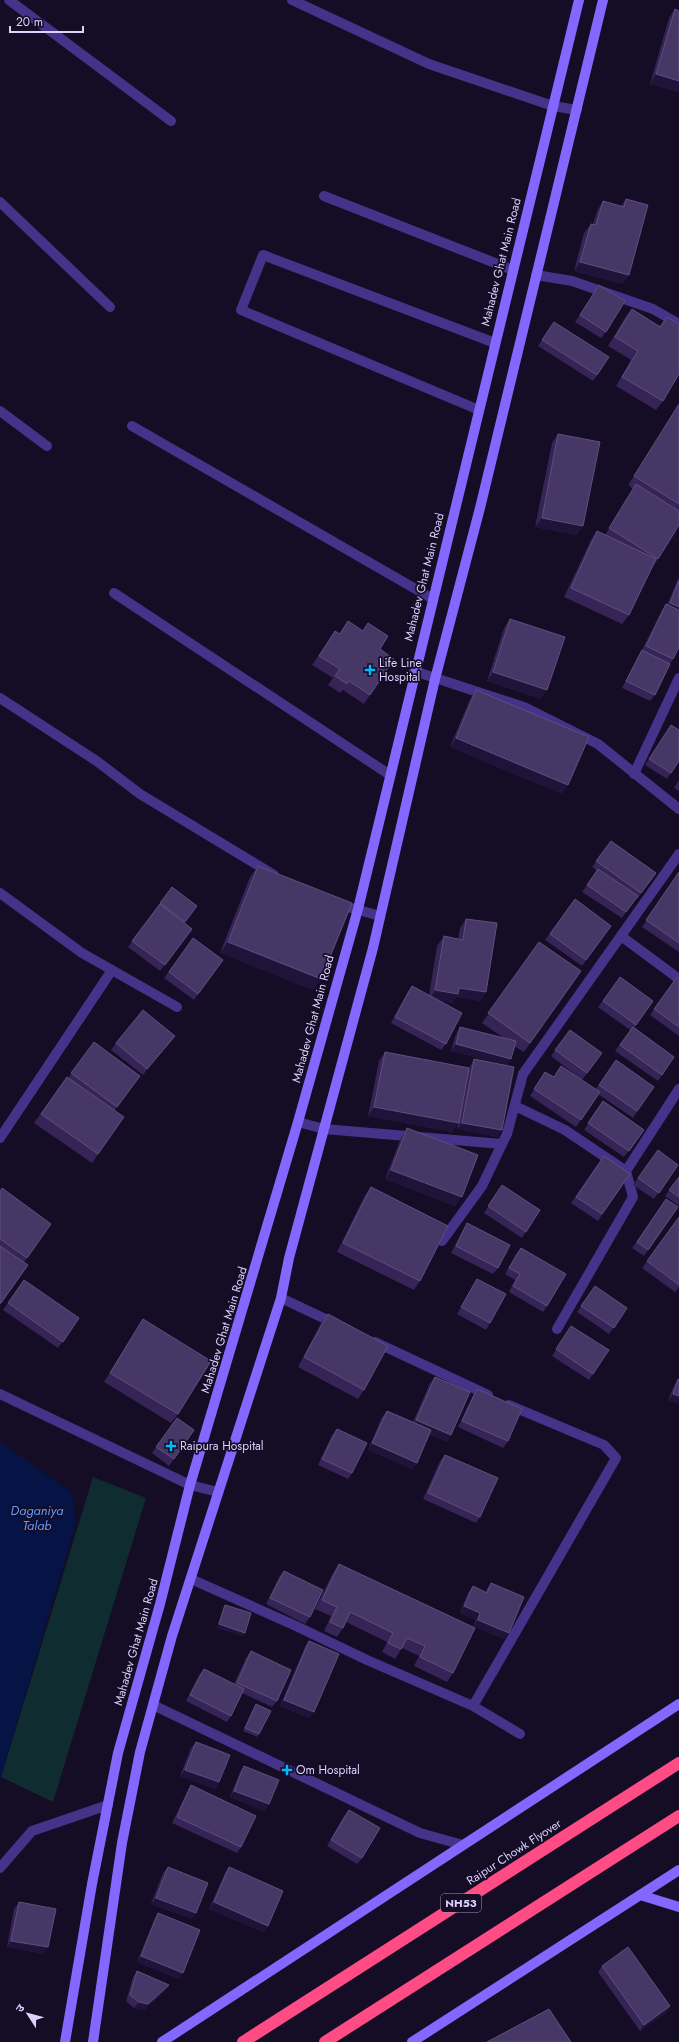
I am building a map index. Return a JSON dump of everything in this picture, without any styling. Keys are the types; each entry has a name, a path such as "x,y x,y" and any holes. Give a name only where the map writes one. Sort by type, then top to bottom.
{"highway":[{"name":"Raipur Chowk Flyover","path":"243,2042 679,1763"},
{"path":"325,2042 679,1816"}],"street":[{"path":"9,0 171,121"},
{"path":"292,0 429,64 553,106 577,110"},
{"name":"Mahadev Ghat Main Road","path":"66,2042 118,1753 160,1604 190,1485 298,1122 358,909 414,671 433,599 579,0"},
{"path":"94,2042 122,1843 140,1752 172,1636 281,1298 290,1258 380,916 435,679 480,508 603,0"},
{"path":"324,196 513,270"},
{"path":"0,202 110,307"},
{"path":"479,410 241,310 263,255 495,343"},
{"path":"536,275 572,281 652,309 679,324"},
{"path":"0,411 47,446"},
{"path":"132,426 433,599"},
{"path":"114,593 390,775"},
{"path":"414,671 524,707 598,744 679,809"},
{"path":"634,774 679,678"},
{"path":"0,698 98,762 140,794 285,881"},
{"path":"442,1241 482,1186 507,1134 523,1074 679,854"},
{"path":"0,893 82,953 177,1007"},
{"path":"327,901 380,916"},
{"path":"621,936 679,979"},
{"path":"0,1138 112,970"},
{"path":"626,1171 679,1089"},
{"path":"515,1106 565,1130 626,1171 633,1197 557,1329"},
{"path":"298,1122 324,1129 502,1144"},
{"path":"281,1298 346,1329"},
{"path":"368,1339 520,1410 604,1445 616,1458 473,1706"},
{"path":"0,1394 190,1485 218,1492"},
{"path":"191,1579 296,1626 367,1660 473,1706 520,1734"},
{"path":"162,2042 679,1704"},
{"path":"153,1705 420,1834 463,1845"},
{"path":"0,1868 32,1831 108,1805"},
{"path":"412,2042 679,1870"},
{"path":"640,1895 679,1907"}],"green space":[{"path":"93,1477 146,1498 53,1802 1,1777"}],"water":[{"name":"Daganiya Talab","path":"0,1441 72,1493 76,1523 0,1780"}],"building":[{"path":"675,9 679,11 679,81 656,74"},
{"path":"626,199 648,205 629,275 580,262 591,224 596,225 603,201 624,207"},
{"path":"599,285 625,301 606,332 580,315"},
{"path":"632,309 660,327 667,317 679,324 679,374 663,401 622,377 638,351 615,337"},
{"path":"554,322 609,357 597,375 542,340"},
{"path":"679,404 679,504 634,476"},
{"path":"558,434 600,442 583,526 542,518"},
{"path":"636,484 679,511 679,525 658,559 609,528"},
{"path":"597,531 656,559 629,615 571,588"},
{"path":"679,580 679,607 670,603"},
{"path":"666,604 679,610 679,647 673,659 646,646"},
{"path":"510,619 565,637 547,690 493,672"},
{"path":"348,621 363,631 368,623 388,636 380,649 394,659 370,695 349,681 347,684 335,676 340,669 319,656 335,631 340,634"},
{"path":"642,650 670,664 655,695 626,681"},
{"path":"476,690 589,737 568,785 456,738"},
{"path":"671,725 679,730 679,761 671,773 649,759"},
{"path":"611,841 656,873 641,893 596,861"},
{"path":"258,866 352,903 321,979 228,942"},
{"path":"598,869 638,896 626,912 587,885"},
{"path":"679,872 679,943 646,920"},
{"path":"172,887 197,906 185,922 160,903"},
{"path":"575,899 611,926 586,960 550,934"},
{"path":"160,904 192,929 165,965 132,941"},
{"path":"466,919 497,923 486,992 459,988 458,994 435,990 444,936 463,940"},
{"path":"193,938 223,960 198,994 169,972"},
{"path":"539,942 581,971 530,1043 488,1013"},
{"path":"620,977 653,1001 636,1025 603,1001"},
{"path":"677,977 679,978 679,1027 654,1009"},
{"path":"412,986 462,1013 446,1044 395,1017"},
{"path":"143,1010 175,1036 147,1069 116,1043"},
{"path":"460,1027 516,1041 511,1059 456,1044"},
{"path":"633,1027 674,1057 662,1075 620,1045"},
{"path":"570,1030 602,1053 587,1073 555,1050"},
{"path":"94,1042 140,1076 117,1107 71,1073"},
{"path":"385,1052 469,1068 459,1123 374,1107"},
{"path":"474,1059 514,1067 502,1130 462,1123"},
{"path":"616,1060 654,1087 637,1111 599,1085"},
{"path":"561,1066 600,1092 581,1120 534,1089 545,1072 554,1077"},
{"path":"67,1077 124,1117 98,1154 41,1114"},
{"path":"603,1101 644,1130 629,1151 588,1123"},
{"path":"407,1128 478,1155 462,1197 391,1170"},
{"path":"658,1150 678,1165 659,1193 638,1178"},
{"path":"604,1156 630,1174 602,1214 576,1197"},
{"path":"679,1177 679,1197 669,1190"},
{"path":"502,1185 540,1210 526,1232 488,1206"},
{"path":"371,1187 448,1226 420,1281 343,1243"},
{"path":"2,1188 51,1224 27,1258 0,1239 0,1192"},
{"path":"666,1199 678,1207 648,1250 637,1242"},
{"path":"679,1217 679,1285 647,1261"},
{"path":"467,1223 510,1245 498,1268 456,1246"},
{"path":"0,1246 28,1265 1,1303 0,1303"},
{"path":"521,1248 566,1274 547,1306 513,1286 520,1274 509,1268"},
{"path":"477,1279 506,1294 490,1323 461,1307"},
{"path":"24,1280 79,1318 63,1342 8,1303"},
{"path":"595,1286 627,1308 614,1328 581,1306"},
{"path":"328,1314 388,1346 364,1390 304,1357"},
{"path":"143,1319 211,1361 178,1414 110,1373"},
{"path":"571,1326 609,1350 593,1374 556,1349"},
{"path":"435,1377 470,1392 451,1435 416,1420"},
{"path":"678,1379 679,1380 679,1396 673,1394"},
{"path":"477,1389 522,1409 508,1441 462,1421"},
{"path":"387,1411 431,1430 417,1463 372,1443"},
{"path":"177,1418 194,1430 174,1459 156,1447"},
{"path":"337,1429 367,1443 352,1473 322,1459"},
{"path":"445,1455 498,1478 480,1517 428,1493"},
{"path":"339,1564 475,1628 453,1673 420,1657 425,1646 407,1638 401,1649 388,1643 393,1633 350,1612 343,1628 330,1622 337,1607 322,1600"},
{"path":"284,1571 323,1590 310,1617 270,1598"},
{"path":"491,1583 524,1597 509,1633 478,1620 480,1613 464,1606 473,1586 487,1593"},
{"path":"225,1605 251,1613 245,1633 219,1624"},
{"path":"309,1641 339,1654 314,1712 284,1700"},
{"path":"251,1651 291,1670 277,1701 237,1683"},
{"path":"204,1669 244,1689 231,1716 190,1695"},
{"path":"256,1704 271,1711 259,1734 245,1728"},
{"path":"196,1742 230,1755 219,1782 185,1770"},
{"path":"244,1766 279,1780 269,1804 234,1791"},
{"path":"191,1785 256,1816 241,1847 177,1817"},
{"path":"349,1810 380,1828 362,1858 331,1840"},
{"path":"168,1867 208,1883 196,1913 156,1898"},
{"path":"229,1867 283,1891 268,1926 214,1902"},
{"path":"19,1902 56,1909 48,1947 11,1941"},
{"path":"158,1913 200,1930 183,1973 141,1956"},
{"path":"628,1947 670,2006 644,2025 602,1966"},
{"path":"137,1971 169,1985 148,2004 139,2002 130,1995"},
{"path":"549,2009 571,2042 487,2042"}],"place":[{"name":"Life Line Hospital","path":"370,670"},
{"name":"Raipura Hospital","path":"171,1446"},
{"name":"Om Hospital","path":"287,1770"}]}
